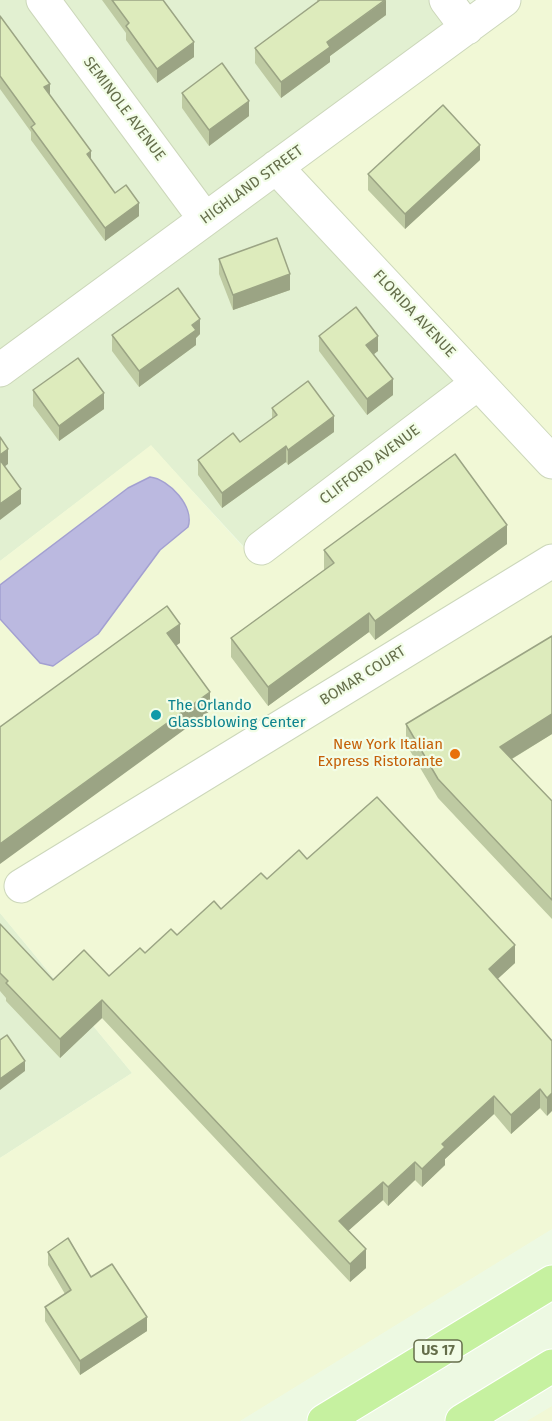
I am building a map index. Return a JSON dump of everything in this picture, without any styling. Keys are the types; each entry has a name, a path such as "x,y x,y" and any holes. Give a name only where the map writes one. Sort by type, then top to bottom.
{"main road":[{"name":"US 17","path":"324,1421 552,1282"},
{"path":"462,1421 552,1366"}],"street":[{"name":"SEMINOLE AVENUE","path":"43,0 205,219"},
{"path":"446,0 467,28"},
{"name":"HIGHLAND STREET","path":"0,370 504,0"},
{"name":"FLORIDA AVENUE","path":"276,167 552,462"},
{"name":"CLIFFORD AVENUE","path":"261,548 478,383"},
{"name":"BOMAR COURT","path":"21,886 552,561"}],"shaded area":[{"path":"0,0 27,0 188,217 0,355"},
{"path":"59,0 430,0 449,26 209,202"},
{"path":"523,0 552,0 552,443 295,167"},
{"path":"274,183 460,383 244,546 247,550 151,446 0,561 0,384"},
{"path":"476,400 552,481 552,547 5,883 17,902 552,574 552,1229 240,1421 0,1421 0,1158 132,1073 0,913 0,619 40,663 53,666 98,634 160,550 187,527 188,513 143,479 0,585 0,561 151,445 258,564"},
{"path":"0,913 132,1073 0,1158"},
{"path":"552,1406 552,1421 527,1421"}],"water":[{"path":"150,477 165,483 179,495 188,511 188,527 160,550 98,634 53,666 40,663 0,619 0,585 128,488"}],"building":[{"path":"112,0 163,0 194,42 157,69 126,26 129,23"},
{"path":"320,0 385,0 327,42 330,47 281,82 255,48"},
{"path":"0,16 50,84 44,87 91,151 87,154 115,193 126,185 139,203 105,228 31,127 35,124 0,76"},
{"path":"222,63 249,101 209,130 182,93"},
{"path":"443,105 480,145 405,214 368,174"},
{"path":"277,238 290,274 233,295 219,259"},
{"path":"178,288 200,319 192,325 196,330 139,371 112,335"},
{"path":"356,307 378,336 366,345 393,379 367,399 319,336"},
{"path":"78,358 104,393 59,426 33,390"},
{"path":"308,381 334,416 288,450 286,446 222,493 198,460 233,433 240,442 277,415 272,408"},
{"path":"0,437 8,449 0,455"},
{"path":"455,454 507,525 375,621 369,613 268,687 231,638 334,563 324,550"},
{"path":"0,460 21,489 0,504"},
{"path":"167,606 180,624 167,633 210,692 0,844 0,727"},
{"path":"552,636 552,714 500,747 552,801 552,900 438,779 406,724"},
{"path":"377,797 515,945 489,969 552,1041 552,1093 547,1098 540,1089 511,1115 494,1096 442,1144 445,1147 422,1169 415,1162 388,1187 383,1182 339,1221 366,1249 350,1264 102,1000 60,1039 6,983 8,981 0,973 0,924 53,980 84,950 109,976 140,948 145,953 171,929 177,935 214,901 221,909 261,873 267,879 299,850 307,859"},
{"path":"7,1035 25,1061 0,1079 0,1040"},
{"path":"68,1238 91,1277 112,1264 147,1317 80,1361 45,1307 71,1290 48,1252"}],"place":[{"name":"The Orlando Glassblowing Center","path":"156,715"},
{"name":"New York Italian Express Ristorante","path":"455,754"}]}
